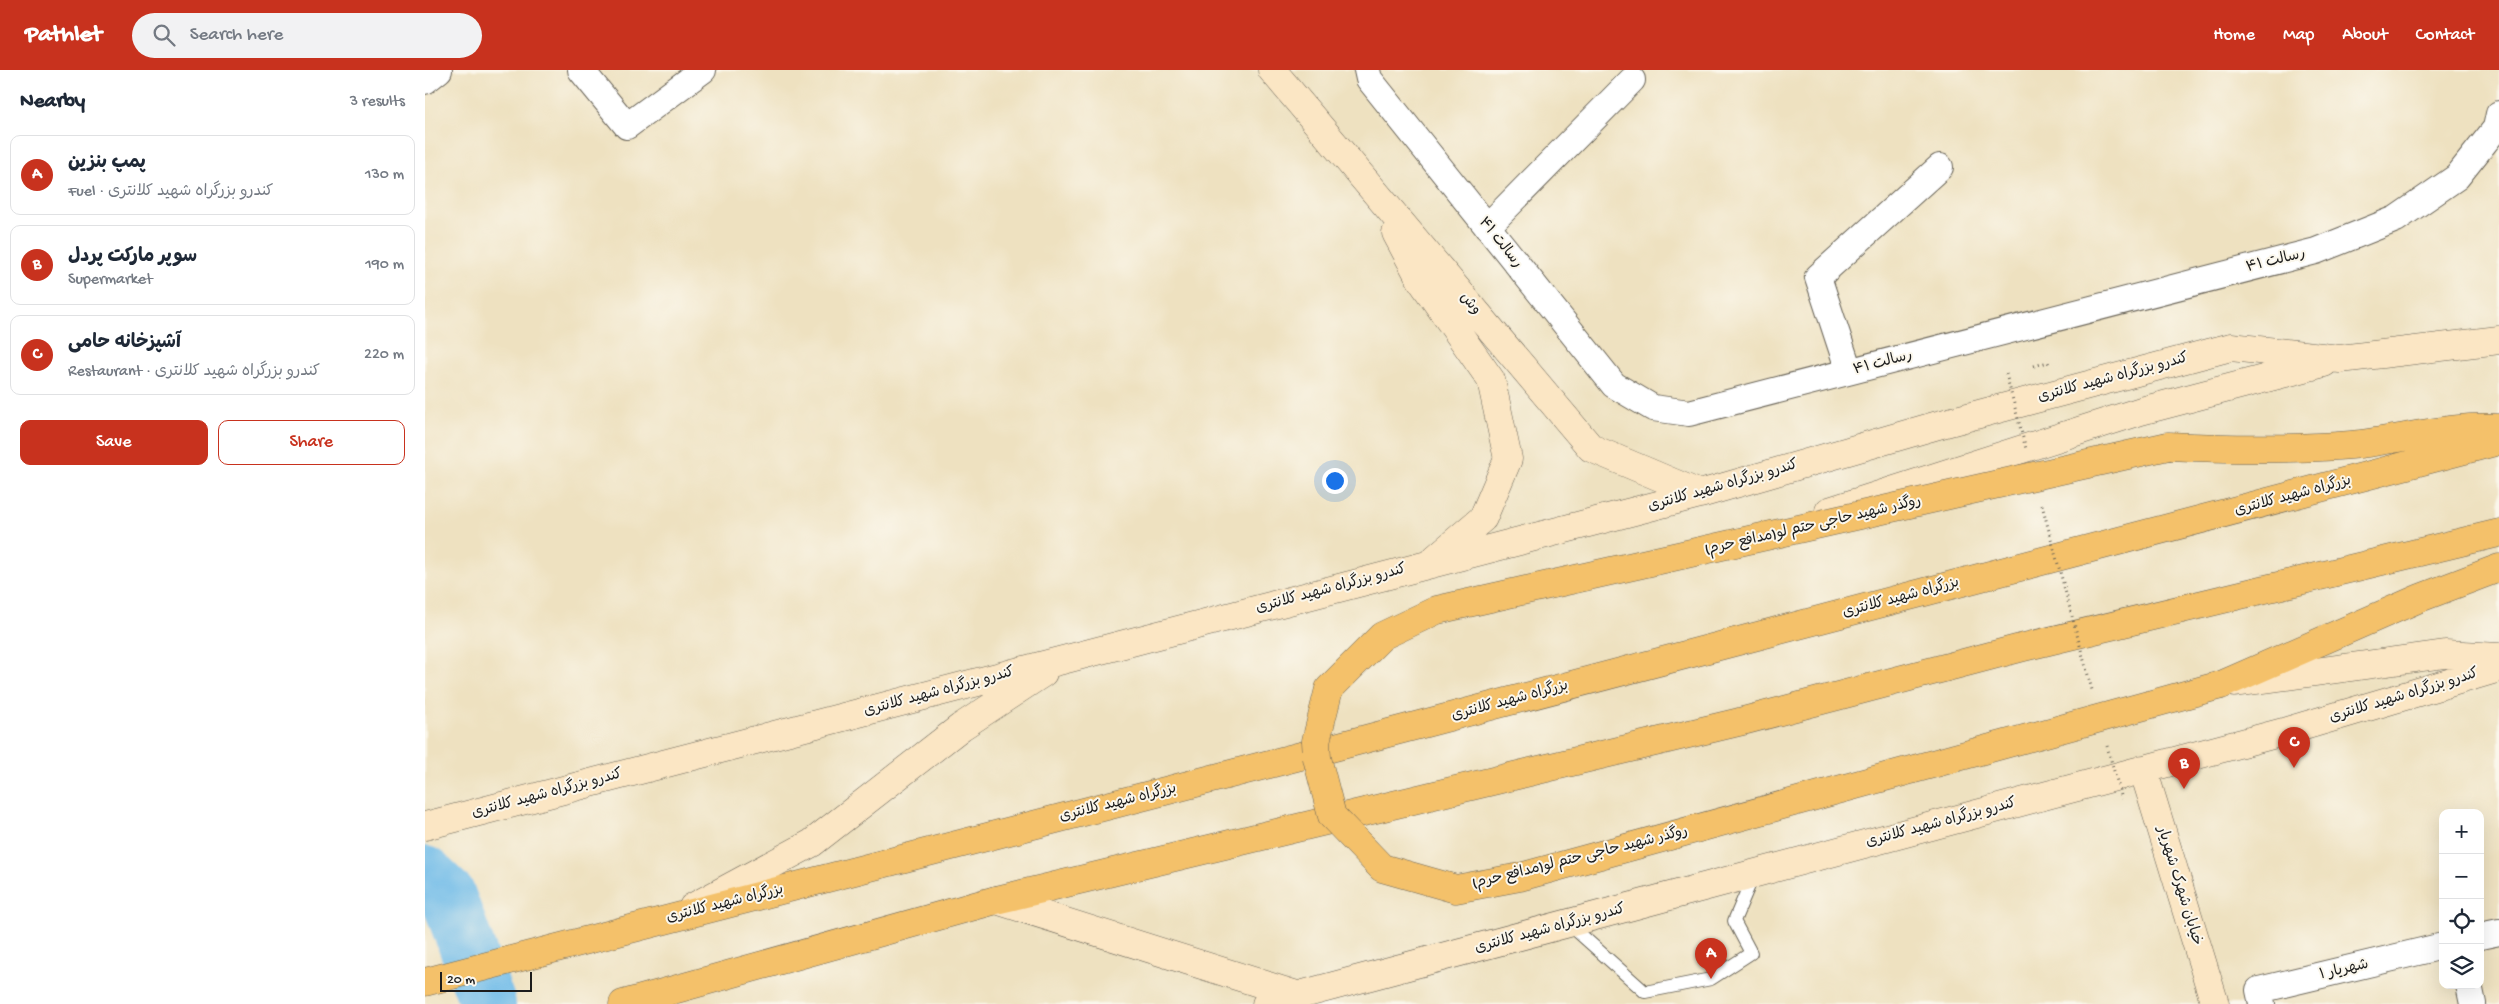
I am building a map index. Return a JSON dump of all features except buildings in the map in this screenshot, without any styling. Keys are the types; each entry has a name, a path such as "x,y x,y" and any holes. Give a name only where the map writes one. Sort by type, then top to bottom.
{"highway":[{"name":"روگذر شهید حاجی حتم لو(مدافع حرم)","path":"2499,428 2473,427 2352,445 2269,450 2168,446 1437,610 1382,636 1329,689 1316,741 1317,758 1335,822 1382,868 1457,889 1520,877 2221,685 2420,598 2499,568"},
{"name":"بزرگراه شهید کلانتری","path":"437,979 1335,747 2499,442"},
{"path":"623,1004 996,900 1730,724 2024,647 2499,533"}],"main road":[{"name":"وش","path":"1272,70 1373,187 1591,448 1700,494"},
{"path":"1373,187 1421,280 1491,380 1508,459 1483,518 1432,562"},
{"path":"1721,546 2141,411 2340,359 2499,340"},
{"name":"کندرو بزرگراه شهید کلانتری","path":"427,825 1061,661 1432,562 1700,494 1938,425 2231,347 2340,359"},
{"path":"2221,685 2445,654 2499,657"},
{"path":"677,916 812,844 961,728 1061,661"},
{"name":"کندرو بزرگراه شهید کلانتری","path":"1266,1004 2287,732 2499,668"},
{"name":"خیابان شهرک شهریار","path":"2143,769 2215,1004"},
{"path":"996,900 1300,996"}],"street":[{"path":"425,81 439,70"},
{"path":"581,70 627,126 703,70"},
{"name":"۴۱ رسالت","path":"1367,70 1369,79 1614,385 1653,408 1689,413 2316,251 2396,220 2457,177 2496,128 2499,114"},
{"path":"1487,227 1632,80"},
{"path":"1849,372 1818,277 1940,167"},
{"path":"2484,935 2499,932"},
{"name":"۱ شهریار","path":"2262,1004 2259,990 2439,947"},
{"path":"2470,989 2473,1004"}],"lane":[{"path":"1569,924 1645,992 1711,979 1751,953 1734,921 1754,874"}],"path":[{"path":"2006,374 2027,450"},
{"path":"2039,497 2093,695"},
{"path":"2106,742 2122,799"}],"waterway":[{"path":"425,874 448,896 488,1004"}],"place":[{"name":"آشپزخانه حامی","path":"2294,768"},
{"name":"سوپر مارکت پردل","path":"2184,789"},
{"name":"پمپ بنزین","path":"1711,979"}]}
